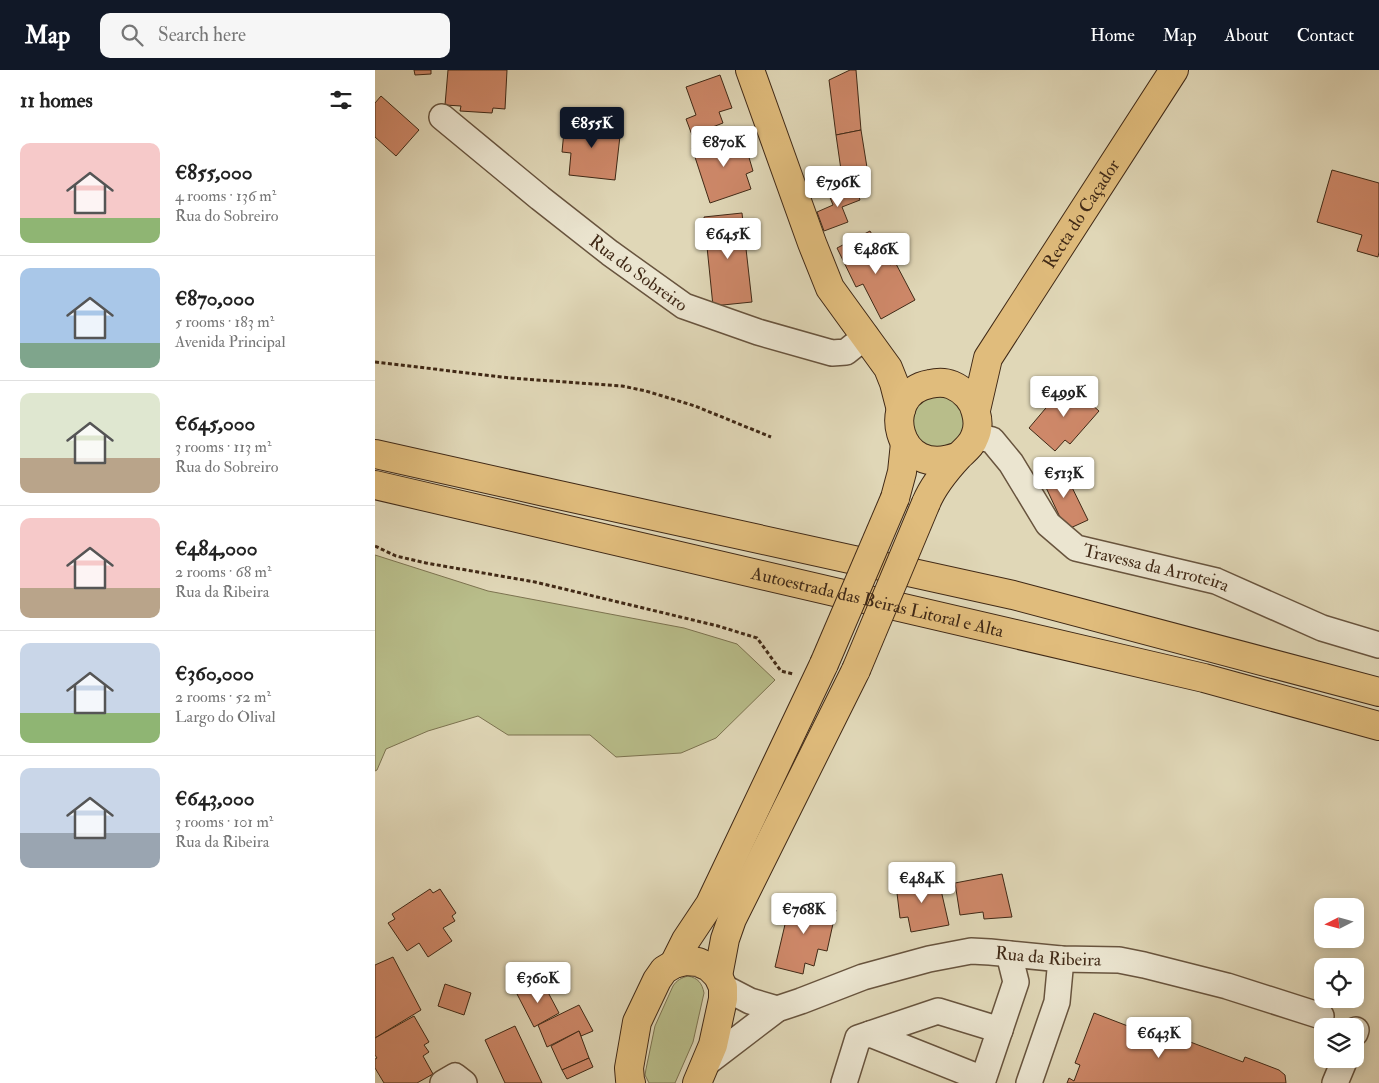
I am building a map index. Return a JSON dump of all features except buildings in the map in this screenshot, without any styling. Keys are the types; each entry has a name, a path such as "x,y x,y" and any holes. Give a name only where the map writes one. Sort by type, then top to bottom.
{"main road":[{"path":"750,70 830,288 888,368 895,383 901,410"},
{"name":"Recta do Caçador","path":"987,358 1174,70"},
{"path":"872,344 890,362 905,370 944,383 961,390 970,399 970,434 948,460 935,462 923,459 913,452 905,443 900,433 899,421 901,410 907,397 916,388 944,383 987,358"},
{"path":"701,1074 713,1045 723,999 720,982 725,939 732,919 856,670 926,503 970,434 987,358"},
{"path":"674,964 686,940 710,904 820,672 895,498 902,472 905,443"},
{"name":"Autoestrada das Beiras Litoral e Alta","path":"375,454 1013,595 1379,692"},
{"name":"Autoestrada das Beiras Litoral e Alta","path":"375,486 1204,678 1379,726"},
{"path":"631,1083 629,1068 637,1022 657,980 664,970 686,960 698,962 709,967 720,982"}],"street":[{"name":"Rua do Sobreiro","path":"442,117 602,247 684,306 758,332 832,353 846,352 872,344"},
{"name":"Travessa da Arroteira","path":"970,434 992,440 1011,463 1048,524 1076,548 1216,581 1322,628 1379,646"},
{"name":"Rua da Ribeira","path":"701,1074 777,1009 863,977 929,959 971,951 1061,959 1119,960 1227,986 1321,1016"},
{"path":"870,1034 983,1081 1016,982 1009,954"},
{"path":"1029,1083 1057,1002 1061,959"},
{"path":"720,982 750,1001 777,1009"},
{"path":"845,1083 858,1038 938,1011 1000,1030"},
{"path":"1335,1083 1341,1068"},
{"path":"443,1083 455,1076 464,1083"}],"path":[{"path":"375,362 510,378 622,386 647,391 695,406 771,437"},
{"path":"375,546 396,556 426,563 535,582 718,626 757,638 781,670 820,672"}],"green space":[{"path":"933,396 949,398 957,403 965,419 962,436 948,448 930,448 916,437 912,421 914,412 925,399"},
{"path":"375,555 488,591 684,628 737,644 775,680 716,738 681,753 616,757 590,735 508,735 478,716 428,731 386,749 375,771"},
{"path":"688,976 699,981 704,993 693,1042 675,1083 649,1083 645,1075 655,1026 673,986 679,980"}]}
